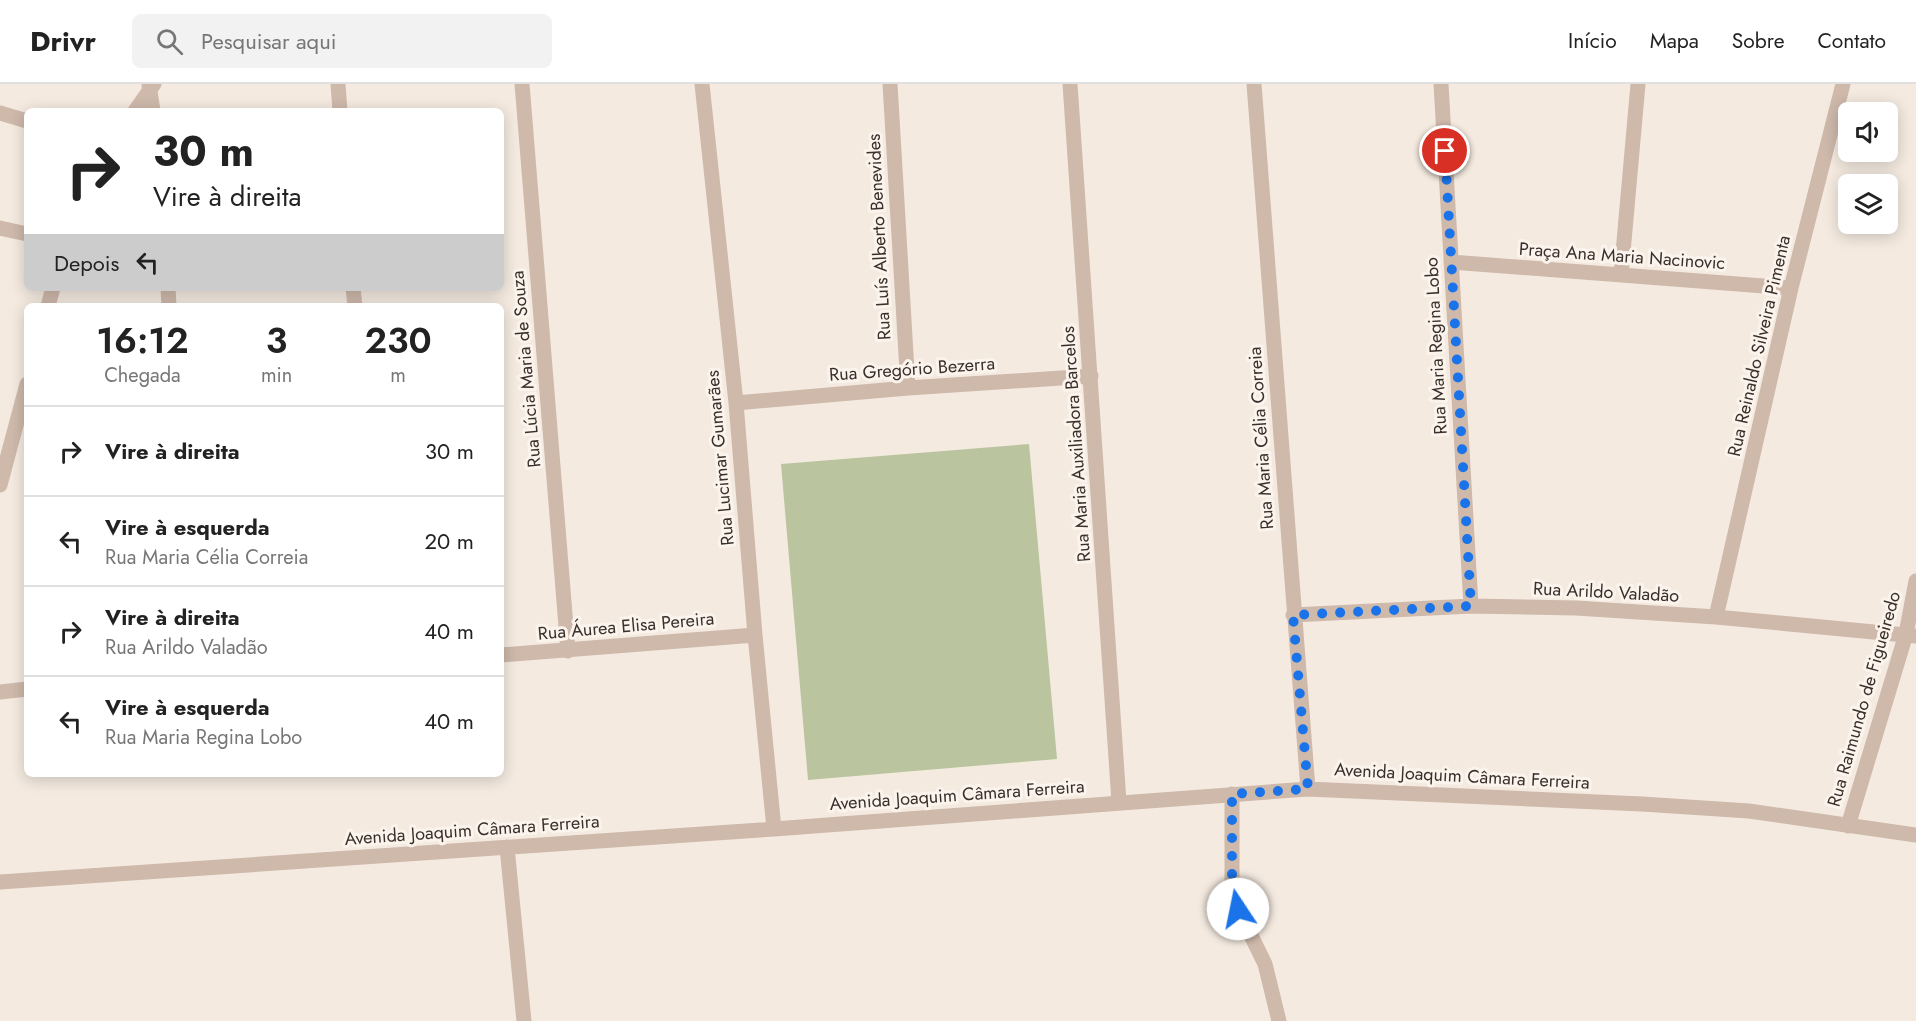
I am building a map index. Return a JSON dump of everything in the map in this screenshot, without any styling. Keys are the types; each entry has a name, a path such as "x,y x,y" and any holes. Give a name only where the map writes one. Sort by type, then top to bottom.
{"street":[{"path":"338,84 340,108"},
{"name":"Rua Lúcia Maria de Souza","path":"522,84 568,651"},
{"name":"Rua Lucimar Gumarães","path":"702,84 736,404 774,829"},
{"name":"Rua Luís Alberto Benevides","path":"890,84 908,388"},
{"name":"Rua Maria Auxiliadora Barcelos","path":"1070,84 1119,802"},
{"name":"Rua Maria Célia Correia","path":"1254,84 1308,789"},
{"name":"Rua Maria Regina Lobo","path":"1441,84 1471,606"},
{"path":"1621,275 1638,84"},
{"name":"Rua Reinaldo Silveira Pimenta","path":"1716,617 1791,288 1843,84"},
{"path":"137,108 151,85"},
{"path":"151,85 153,108"},
{"path":"0,113 24,120"},
{"path":"0,228 24,233"},
{"name":"Praça Ana Maria Nacinovic","path":"1451,262 1791,288"},
{"name":"Rua Gregório Bezerra","path":"736,404 908,388 1091,376"},
{"path":"0,485 24,395"},
{"name":"Rua Raimundo de Figueiredo","path":"1848,826 1911,635 1916,581"},
{"name":"Rua Arildo Valadão","path":"1293,615 1471,606 1576,608 1716,617 1911,635"},
{"name":"Rua Áurea Elisa Pereira","path":"504,655 755,635"},
{"path":"0,692 24,689"},
{"name":"Avenida Joaquim Câmara Ferreira","path":"0,882 774,829 1308,789 1725,809 1916,835"},
{"path":"1232,794 1232,891 1238,909 1265,964 1280,1021"},
{"path":"507,847 524,1021"}],"green space":[{"path":"1029,444 1057,759 808,780 781,464"}],"route":[{"path":"1238,909 1232,891 1232,794 1308,789 1293,615 1471,606 1445,151"}]}
